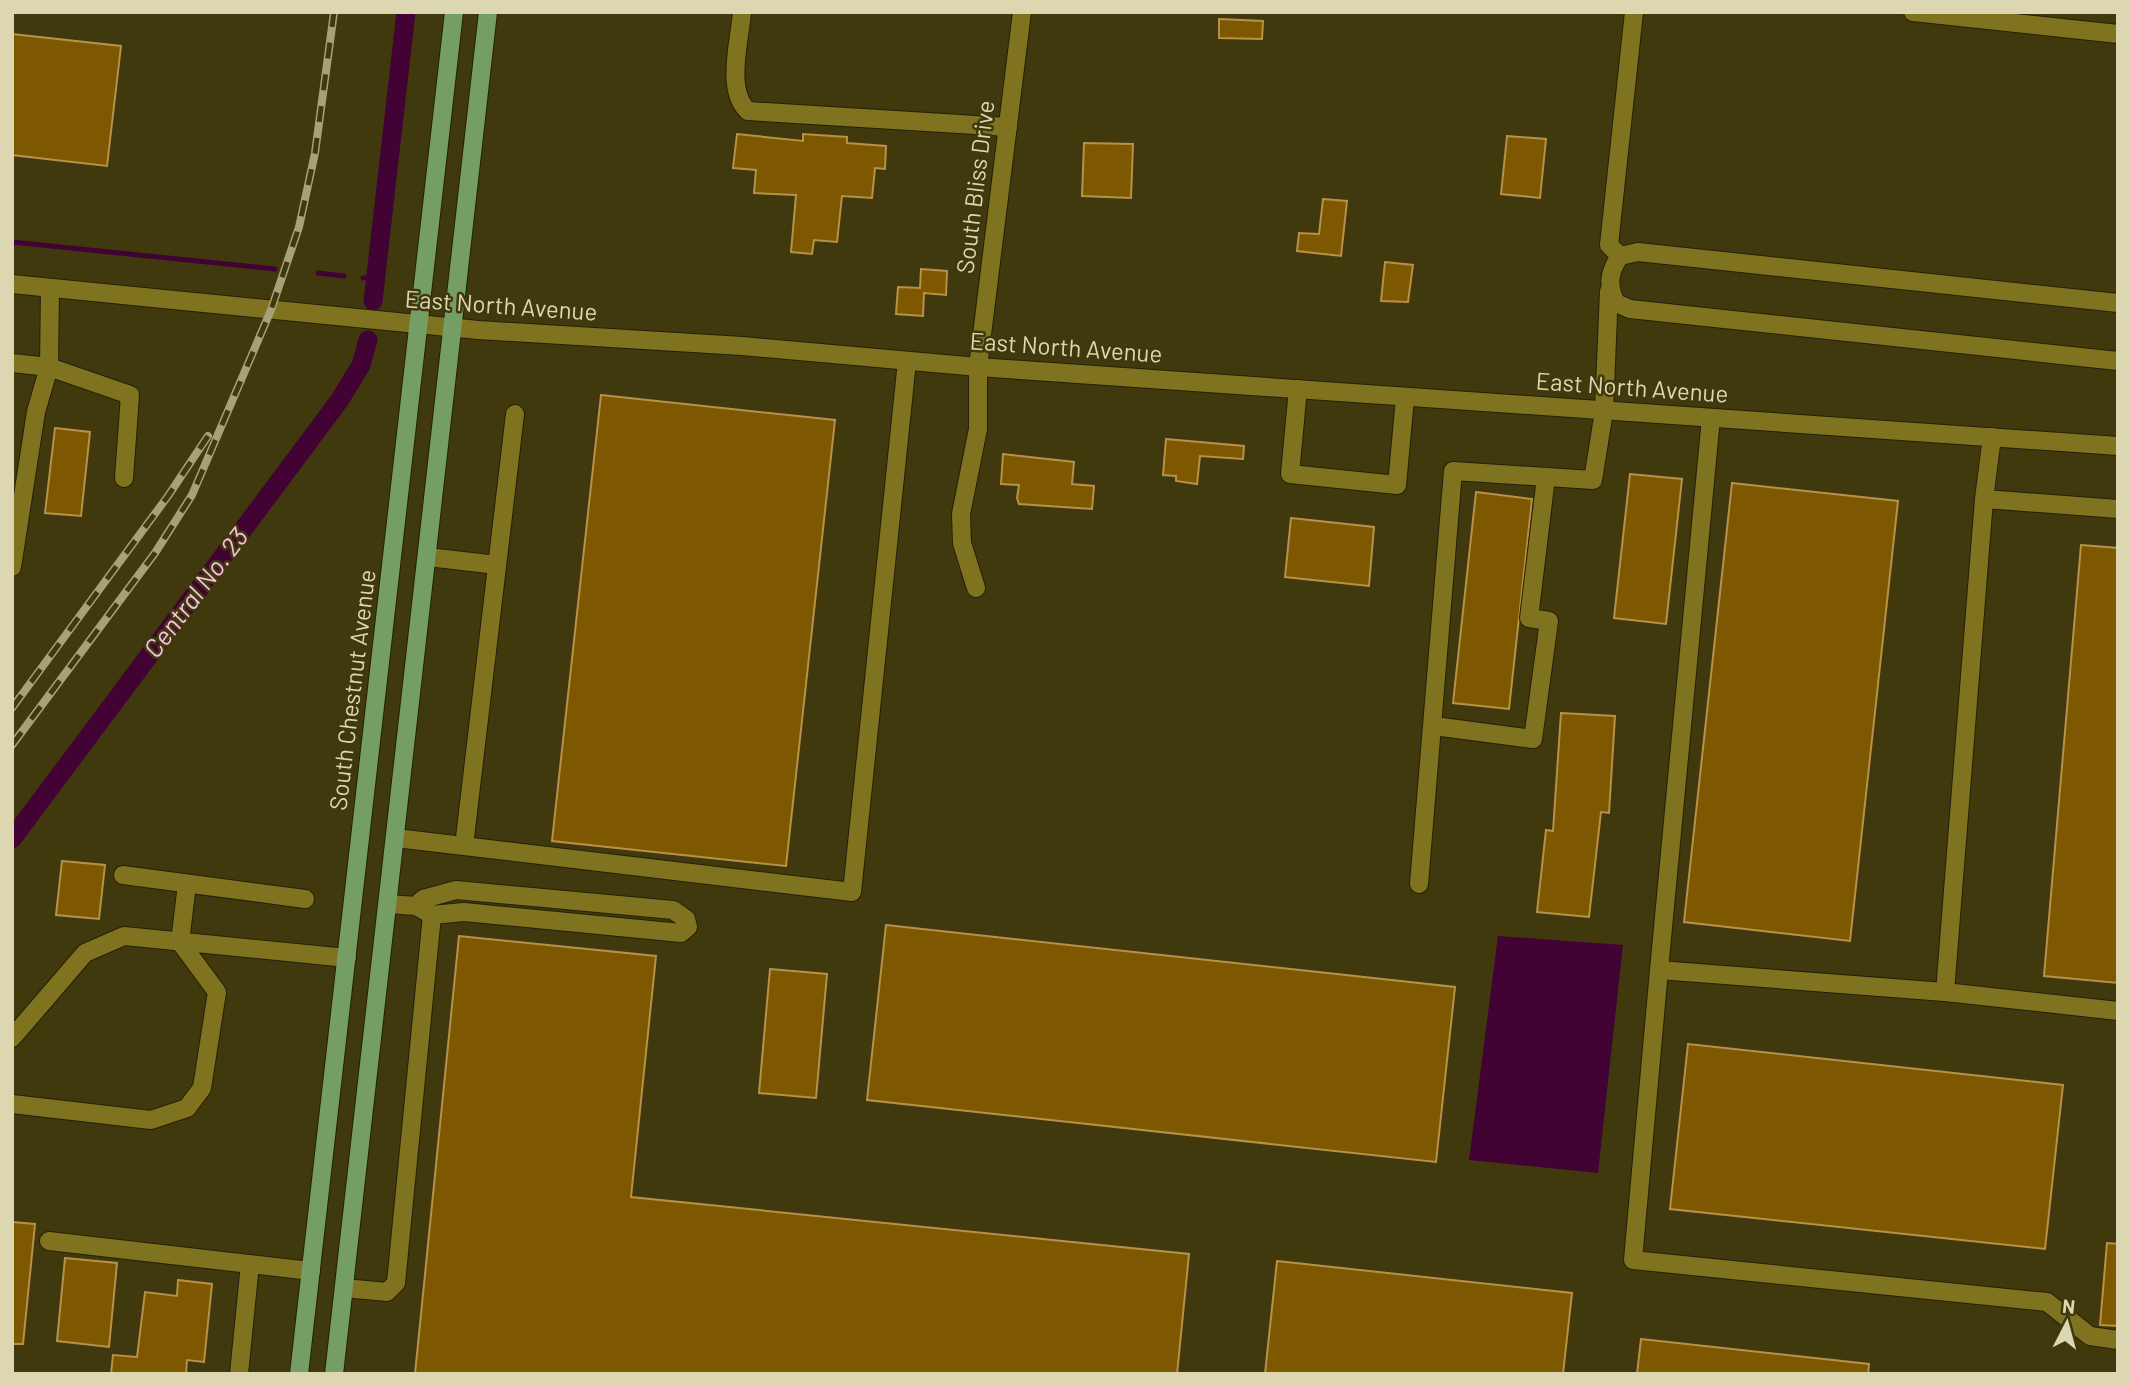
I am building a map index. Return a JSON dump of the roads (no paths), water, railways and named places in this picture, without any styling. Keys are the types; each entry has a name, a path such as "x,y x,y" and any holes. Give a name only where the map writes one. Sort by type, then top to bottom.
{"main road":[{"name":"South Chestnut Avenue","path":"299,1374 454,12"},
{"path":"334,1374 488,12"}],"street":[{"path":"742,12 736,80 742,105 748,111 1007,127"},
{"name":"South Bliss Drive","path":"976,588 962,543 961,514 978,429 978,367 1021,12"},
{"path":"1620,256 1609,245 1634,12"},
{"path":"1913,12 2026,18 2118,34"},
{"path":"1419,884 1453,471 1593,480 1604,411 1611,269 1620,256 1638,252 2118,303"},
{"name":"East North Avenue","path":"12,284 454,328 742,346 978,367 1405,398 2118,446"},
{"path":"12,567 36,412 49,367 50,288"},
{"path":"1609,290 1616,303 1630,309 2118,362"},
{"path":"396,838 852,892 907,361"},
{"path":"12,363 49,367 130,395 124,478"},
{"path":"1298,389 1290,474 1397,485 1405,398"},
{"path":"464,846 515,414"},
{"path":"1711,418 1633,1260 2047,1302 2090,1336 2118,1340"},
{"path":"1945,992 1984,499 1992,437"},
{"path":"1434,726 1533,739 1549,621 1529,618 1546,477"},
{"path":"1984,499 2118,509"},
{"path":"428,557 497,565"},
{"path":"123,875 305,900"},
{"path":"12,1104 151,1120 187,1108 202,1088 217,992 180,942 187,884"},
{"path":"388,904 416,906 432,915 464,912 681,933 688,927 685,919 673,910 456,890 423,899 416,906"},
{"path":"344,1288 387,1292 396,1283 432,915"},
{"path":"12,1038 85,953 124,936 347,958"},
{"path":"1659,970 1945,992 2118,1011"},
{"path":"49,1241 311,1271"},
{"path":"239,1374 250,1264"}],"waterway":[{"name":"Central No. 23","path":"373,301 406,12"},
{"path":"12,242 275,269"},
{"path":"318,273 344,276"},
{"path":"363,278 376,277"},
{"name":"Central No. 23","path":"12,839 339,401 361,365 368,340"}],"railway":[{"path":"12,745 155,553 192,495 271,310 299,227 315,153 334,12"},
{"path":"12,708 168,496 208,436"}]}
